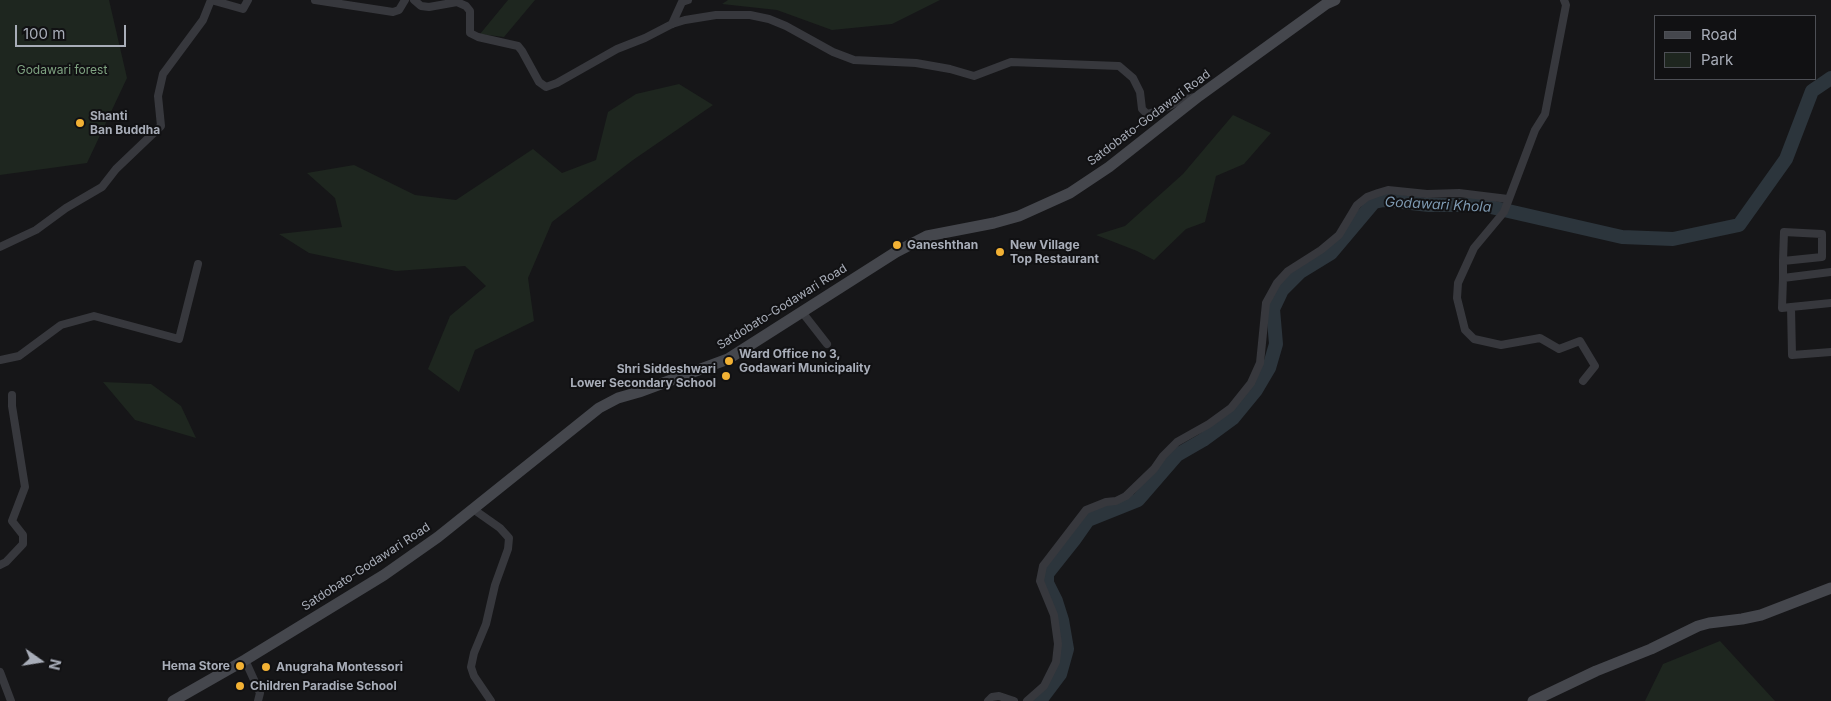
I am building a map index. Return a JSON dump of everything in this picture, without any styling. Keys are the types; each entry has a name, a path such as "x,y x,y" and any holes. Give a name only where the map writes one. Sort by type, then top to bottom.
{"street":[{"path":"0,247 36,230 66,208 102,187 116,169 161,126 158,96 163,74 203,20 211,0 243,10 248,0"},
{"path":"315,0 393,12 399,10 405,0"},
{"path":"414,0 421,6 429,7 456,2 466,6 470,11 470,34 518,46 539,82 546,87 557,83 617,49 645,38 672,24 716,15 750,15 769,19 786,26 833,52 854,60 916,63 950,69 974,76 1011,62 1119,66 1133,78 1140,92 1142,109 1147,114 1182,100 1199,96"},
{"path":"672,24 682,2 688,0"},
{"name":"Satdobato-Godawari Road","path":"173,701 384,575 438,537 544,450 599,408 618,398 728,358 896,252 927,236 994,223 1019,216 1070,193 1109,166 1199,96 1326,4 1335,0"},
{"path":"1564,0 1566,5 1545,114 1534,130 1504,212 1474,248 1458,283 1457,298 1466,330 1474,340 1500,344 1540,338 1559,349 1580,341 1595,366 1583,381"},
{"path":"1027,701 1044,686 1056,662 1058,644 1054,615 1040,581 1043,566 1086,510 1126,496 1154,469 1163,456 1177,442 1209,424 1231,408 1251,383 1260,363 1266,304 1276,283 1288,272 1322,250 1339,235 1357,205 1367,197 1378,193 1388,190 1508,199"},
{"path":"1783,261 1822,258 1822,234 1784,232 1783,261 1782,308 1831,303"},
{"path":"0,360 19,356 61,324 94,316 178,339 198,264"},
{"path":"1783,278 1831,272"},
{"path":"1791,307 1792,355 1831,352"},
{"path":"802,312 827,344"},
{"path":"0,565 6,562 24,544 23,535 12,521 25,487 12,406 12,395"},
{"path":"473,509 500,528 509,538 508,549 494,585 486,624 474,653 471,667 474,676 491,701"},
{"path":"1534,701 1698,626 1761,615 1831,588"},
{"path":"244,660 260,693 258,701"},
{"path":"0,672 11,701"},
{"path":"988,701 989,698 995,696 1014,701"}],"green space":[{"name":"Godawari forest","path":"0,0 109,0 127,78 87,163 0,175"},
{"path":"508,0 535,0 504,37 480,34"},
{"path":"728,0 940,0 892,24 832,30 777,10 722,4"},
{"path":"679,84 713,105 633,160 552,222 528,278 534,321 475,350 459,392 428,369 450,316 486,286 465,266 396,271 309,253 279,234 342,227 335,198 307,173 354,165 415,195 456,200 533,149 562,173 596,160 608,112 636,94"},
{"path":"1233,115 1271,133 1244,164 1216,176 1205,222 1186,229 1154,260 1137,251 1096,235 1125,226 1183,174"},
{"path":"103,382 151,384 181,406 196,438 135,420"},
{"path":"1720,641 1775,701 1645,701 1663,664"}],"waterway":[{"name":"Godawari Khola","path":"1037,701 1042,698 1060,674 1067,649 1062,620 1056,601 1047,583 1047,574 1088,520 1138,500 1177,455 1203,440 1233,418 1256,390 1269,368 1276,344 1273,309 1282,290 1300,272 1331,253 1374,202 1384,200 1429,205 1482,205 1622,237 1673,239 1739,225 1786,159 1812,91 1831,78"}],"place":[{"name":"Shanti Ban Buddha","path":"80,123"},
{"name":"Ganeshthan","path":"897,245"},
{"name":"New Village Top Restaurant","path":"1000,252"},
{"name":"Ward Office no 3, Godawari Municipality","path":"729,361"},
{"name":"Shri Siddeshwari Lower Secondary School","path":"726,376"},
{"name":"Hema Store","path":"240,666"},
{"name":"Anugraha Montessori","path":"266,667"},
{"name":"Children Paradise School","path":"240,686"}]}
